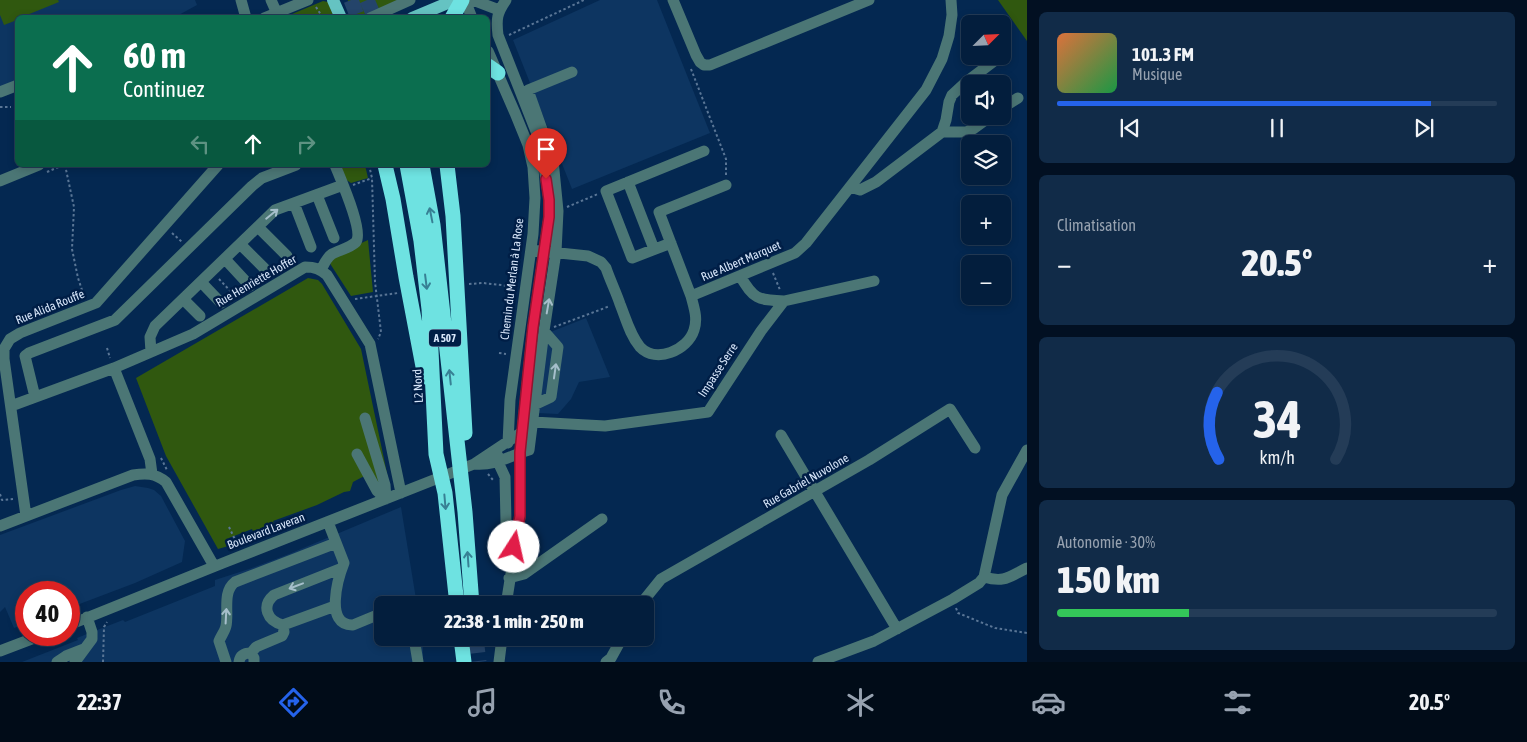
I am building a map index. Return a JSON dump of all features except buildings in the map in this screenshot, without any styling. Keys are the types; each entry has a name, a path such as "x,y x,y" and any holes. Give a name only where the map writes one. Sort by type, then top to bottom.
{"highway":[{"path":"454,15 464,0"},
{"path":"385,167 393,199 431,413 436,454"},
{"name":"L2 Nord","path":"407,167 421,241 429,309 436,454 445,493 456,596"},
{"name":"A 507","path":"422,167 433,224 465,512 471,596"},
{"path":"446,167 453,216 465,416 465,512"},
{"path":"462,646 464,662"}],"main road":[{"path":"333,0 339,15"},
{"path":"419,15 455,0"}],"street":[{"path":"241,0 245,15"},
{"path":"271,0 278,15 311,2"},
{"path":"377,15 410,0"},
{"path":"464,0 471,15"},
{"path":"473,0 499,10 506,0"},
{"path":"674,0 696,55 704,65 710,65 869,0"},
{"name":"Rue Albert Marquet","path":"531,250 588,256 601,262 606,268 630,332 641,348 656,354 668,353 680,348 690,340 694,329 696,316 691,296 795,253 806,244 926,90 942,59 949,36 952,15 951,0"},
{"name":"Chemin du Merlan à La Rose","path":"499,10 498,35 538,140 549,200 549,217 533,327 520,452 520,516 507,596"},
{"path":"850,186 860,190 876,182 942,132 952,95 989,65"},
{"name":"Chemin du Merlan à La Rose","path":"493,70 524,137 533,167 535,198 531,250 510,400 508,443"},
{"path":"498,462 529,450 556,252 558,211 553,160 528,90 572,72"},
{"path":"0,92 15,86"},
{"path":"1011,102 1018,98"},
{"path":"942,132 966,132 979,125"},
{"path":"670,242 632,258 606,191 704,151"},
{"path":"0,181 34,167"},
{"name":"Rue Alida Rouffe","path":"26,516 4,349 10,339 20,333 96,303 216,167"},
{"path":"35,397 25,356 115,320 252,186 262,178 291,167"},
{"path":"336,167 355,217 359,234 357,241 330,255 321,270 327,275 370,344 401,493"},
{"path":"628,182 654,249"},
{"path":"691,296 659,212 726,185"},
{"path":"151,352 150,338 155,326 275,210 344,186"},
{"path":"317,195 334,238"},
{"path":"294,203 311,247"},
{"path":"258,227 287,256"},
{"path":"240,244 267,271"},
{"path":"224,260 250,286"},
{"name":"Rue Henriette Hoffer","path":"11,406 114,368 193,334 305,267 321,270"},
{"path":"740,276 748,290 755,297 765,300 784,301 874,281"},
{"path":"201,282 221,303"},
{"path":"184,299 200,316"},
{"name":"Impasse Serre","path":"532,422 605,426 708,412 760,330 784,301"},
{"path":"114,368 148,453 152,474"},
{"name":"Chemin du Merlan à La Rose","path":"509,578 505,478 498,462 498,450 510,400"},
{"name":"Rue Gabriel Nuvolone","path":"647,596 661,579 869,460 950,409 975,448"},
{"path":"365,418 385,485 386,499"},
{"path":"498,450 522,432"},
{"path":"780,435 897,629"},
{"path":"508,443 520,452"},
{"name":"Boulevard Laveran","path":"80,621 474,464 498,450"},
{"path":"990,579 1002,494 1027,450"},
{"path":"356,454 378,491 386,499"},
{"name":"Boulevard Laveran","path":"474,464 484,465 498,462"},
{"path":"0,526 133,475 152,474 166,482 214,566"},
{"path":"509,578 524,574 602,519"},
{"path":"328,522 344,563 339,574 335,606 336,614 341,622 348,625 353,625 374,616"},
{"path":"226,662 219,641 226,626 228,591 231,585 336,543"},
{"path":"335,606 283,625 276,623 270,618 266,605 274,595 342,568"},
{"path":"818,662 836,659 874,641 979,583 990,579 1004,580 1027,568"},
{"path":"75,662 92,638 87,618"},
{"path":"239,662 240,657 245,653 253,657 256,647 282,636 284,632 283,625"},
{"path":"0,651 15,645"},
{"path":"415,646 418,662"},
{"path":"499,662 501,646"},
{"path":"606,662 611,658 618,646"},
{"path":"57,662 86,648"}],"path":[{"path":"506,36 584,0"},
{"path":"311,2 321,15"},
{"path":"690,68 726,158 726,185"},
{"path":"0,107 11,107"},
{"path":"65,167 74,207 72,249 83,293"},
{"path":"369,167 372,178 377,296 381,332 377,341 370,344"},
{"path":"344,186 372,178"},
{"path":"558,211 594,196"},
{"path":"769,264 780,290"},
{"path":"212,271 242,305"},
{"path":"483,283 509,286 508,291"},
{"path":"351,299 382,295"},
{"path":"544,331 620,303"},
{"path":"158,450 168,471"},
{"path":"0,494 2,500 13,499"},
{"path":"229,527 238,546"},
{"path":"103,662 104,627 108,620 104,610"},
{"path":"958,613 995,628 1027,633"}],"shaded area":[{"path":"0,0 195,0 197,5 179,15 15,15 15,91 0,96"},
{"path":"600,0 657,0 710,133 572,189 513,40"},
{"path":"586,318 610,377 579,382 571,399 558,414 538,413 548,333"},
{"path":"135,486 154,490 161,496 185,541 182,562 135,583 80,604 80,581 15,581 14,628 5,607 0,612 0,535"},
{"path":"401,507 416,596 374,596 374,646 423,646 423,662 22,662 63,646 80,646 80,637 123,620 125,622 215,586 215,580 289,554"}],"green space":[{"path":"0,0 58,0 59,2 27,15 15,15 15,21 4,25 0,15"},
{"path":"348,0 398,0 366,15 352,15 348,7"},
{"path":"998,0 1027,0 1027,41 1011,18 1011,15 1009,15"},
{"path":"323,1 328,2 333,15 290,15"},
{"path":"341,167 365,167 368,178 351,183 345,179"},
{"path":"368,240 373,292 351,296 329,262 333,256"},
{"path":"308,278 318,280 322,284 361,349 389,483 379,488 370,473 353,482 350,491 273,521 276,528 255,536 252,529 229,538 232,545 218,549 166,456 136,378"}],"tunnel":[{"path":"351,0 357,15"},
{"path":"367,0 374,15"},
{"path":"477,646 479,662"}],"route":[{"path":"514,547 520,516 520,452 533,327 549,217 546,179"}]}
